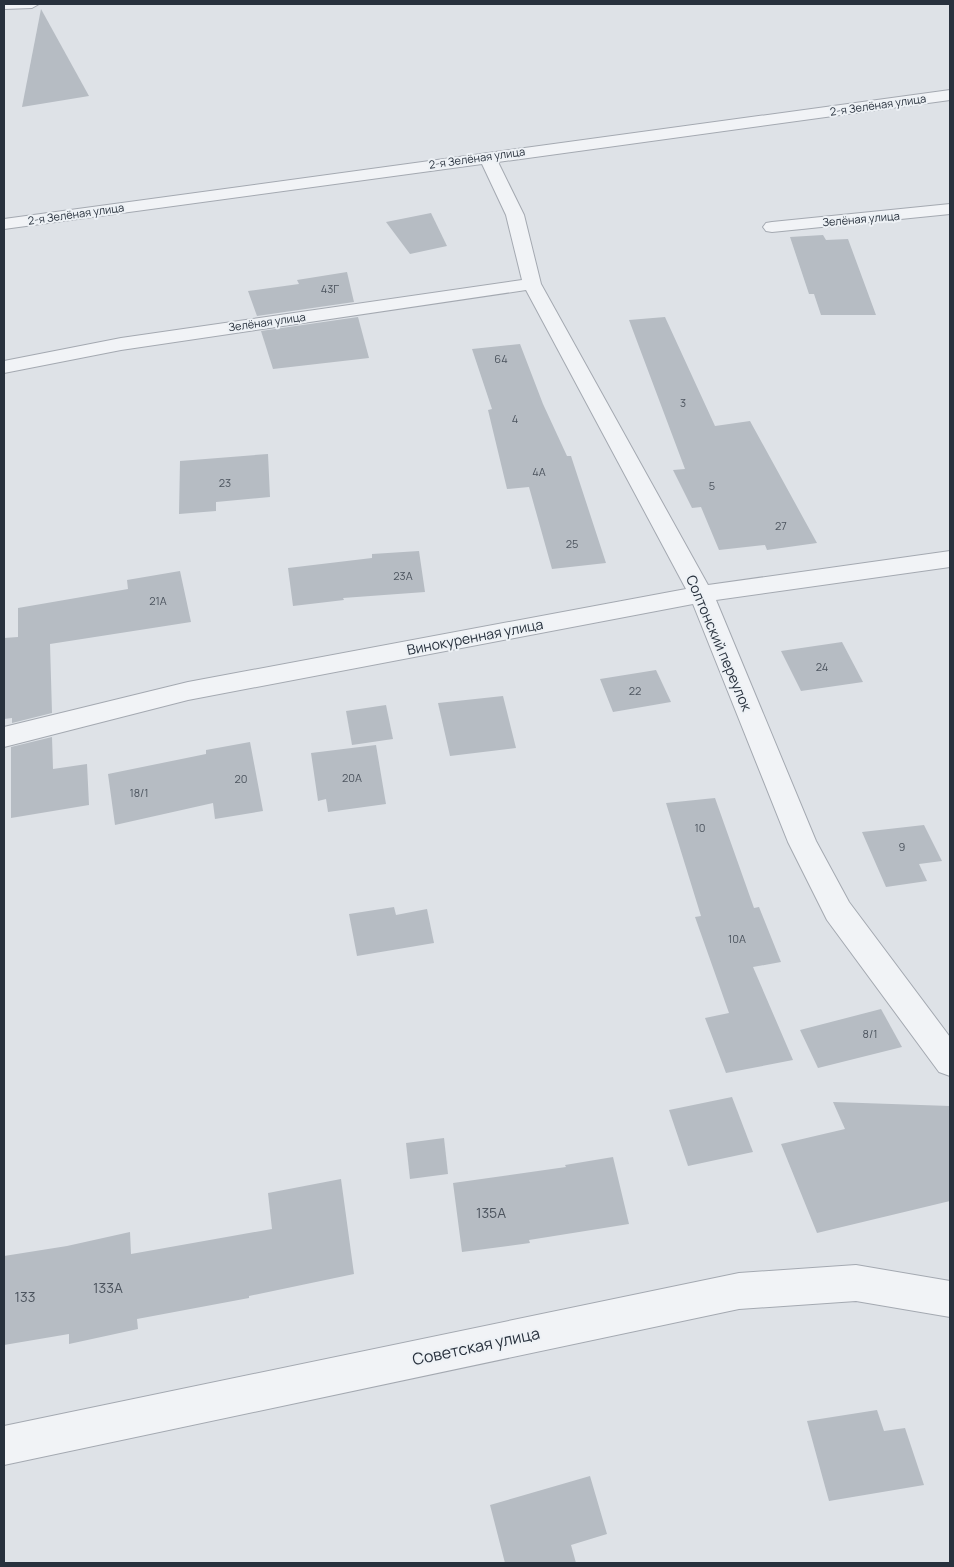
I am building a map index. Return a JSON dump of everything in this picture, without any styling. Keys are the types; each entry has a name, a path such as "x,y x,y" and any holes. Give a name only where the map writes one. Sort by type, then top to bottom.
{"street":[{"path":"4,5 32,4"},
{"name":"2-я Зелёная улица","path":"4,224 950,95"},
{"name":"Солтонский переулок","path":"487,157 515,215 532,284 701,594 802,842 834,903 950,1062"},
{"name":"Зелёная улица","path":"772,227 950,209"},
{"name":"Зелёная улица","path":"4,367 121,344 532,284"},
{"name":"Винокуренная улица","path":"4,737 188,691 701,594 950,559"},
{"name":"Советская улица","path":"4,1446 739,1291 856,1283 950,1299"}],"building":[{"path":"41,9 89,96 22,107"},
{"path":"431,213 447,246 410,254 386,222"},
{"path":"823,235 826,240 848,239 876,315 821,315 814,294 809,294 790,237"},
{"path":"347,272 354,302 257,316 248,291 299,284 297,280"},
{"path":"358,317 369,358 273,369 261,331"},
{"path":"665,317 715,426 750,421 817,543 767,550 765,545 719,550 701,507 692,508 673,470 685,469 629,320"},
{"path":"520,344 543,404 567,456 571,456 606,563 552,569 529,487 507,489 488,410 492,409 472,349"},
{"path":"268,454 270,497 216,502 216,511 179,514 180,461"},
{"path":"419,551 425,592 343,598 344,600 293,606 288,568 372,558 372,554"},
{"path":"180,571 191,622 50,644 52,713 12,723 12,718 4,719 4,638 18,637 18,608 128,589 127,580"},
{"path":"842,642 863,682 801,691 781,651"},
{"path":"656,670 671,702 613,712 600,679"},
{"path":"503,696 516,748 450,756 438,703"},
{"path":"386,705 393,739 352,745 346,711"},
{"path":"52,737 53,769 87,764 89,805 11,818 11,747"},
{"path":"250,742 263,811 215,819 213,803 115,825 108,774 206,754 206,750"},
{"path":"376,745 386,804 328,812 326,799 318,801 311,753"},
{"path":"715,798 754,908 759,907 781,962 753,967 793,1060 726,1073 705,1018 729,1013 695,917 701,916 666,803"},
{"path":"924,825 942,861 919,864 927,881 886,887 862,832"},
{"path":"394,907 396,915 427,909 434,943 357,956 349,914"},
{"path":"881,1009 902,1047 818,1068 800,1030"},
{"path":"732,1097 753,1152 688,1166 669,1110"},
{"path":"833,1102 950,1106 950,1201 817,1233 781,1144 845,1129"},
{"path":"444,1138 448,1174 410,1179 406,1143"},
{"path":"613,1157 629,1224 529,1240 530,1243 462,1252 453,1183 566,1167 565,1165"},
{"path":"341,1179 354,1274 249,1296 249,1298 137,1319 138,1329 69,1344 69,1334 4,1345 4,1256 67,1246 130,1232 131,1254 272,1229 268,1193"},
{"path":"877,1410 884,1431 905,1428 924,1485 829,1501 807,1421"},
{"path":"590,1476 607,1534 571,1545 576,1563 505,1563 490,1505"}]}
